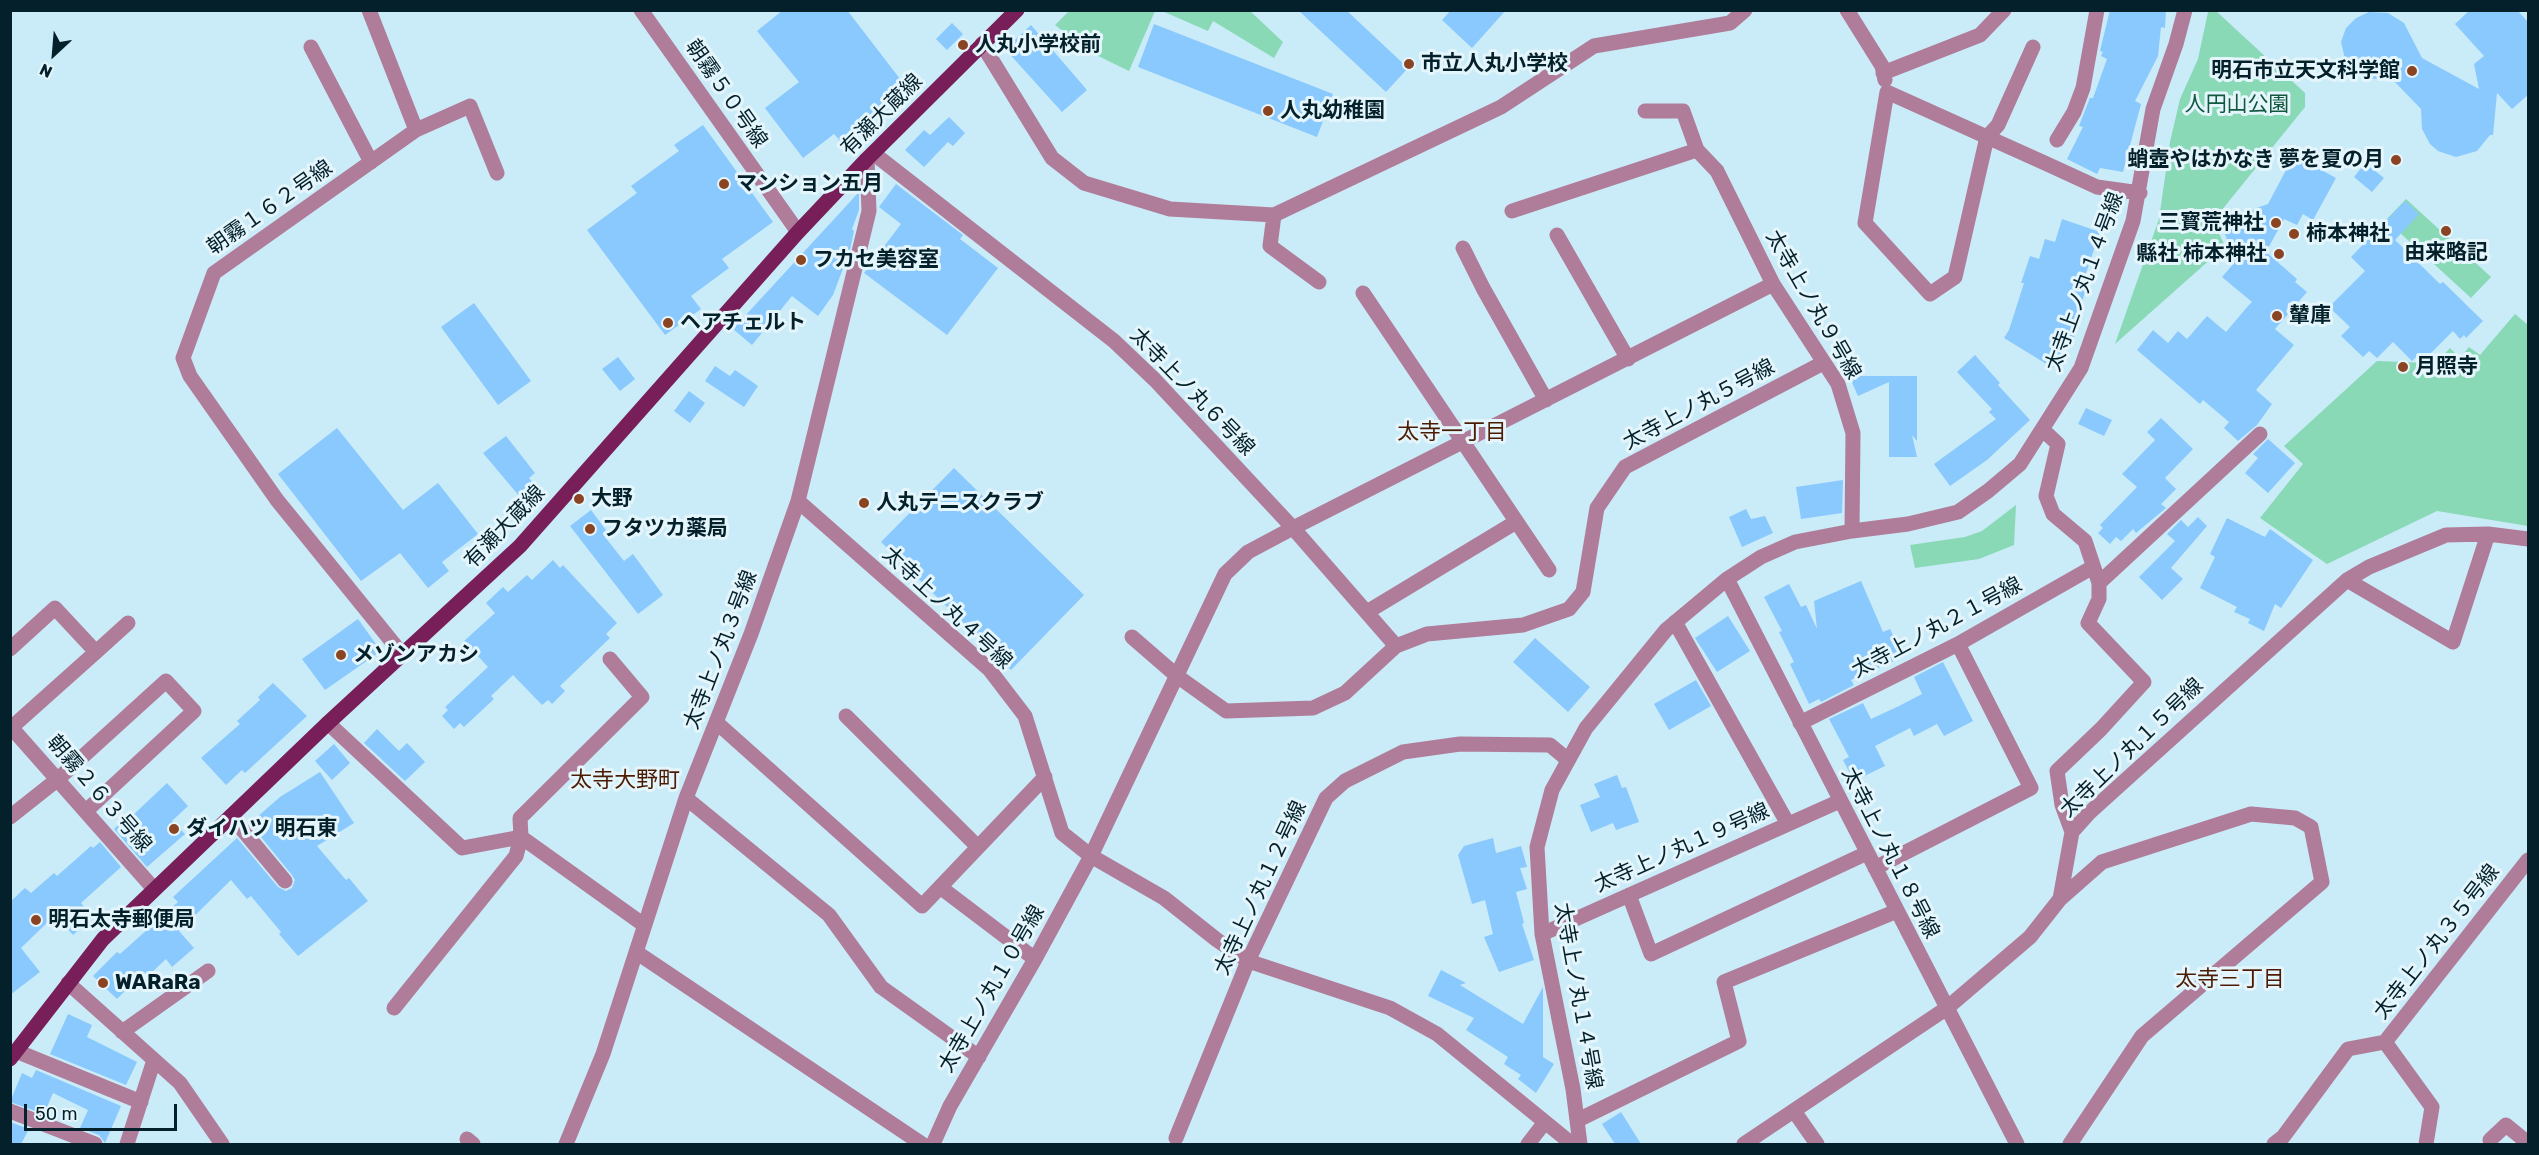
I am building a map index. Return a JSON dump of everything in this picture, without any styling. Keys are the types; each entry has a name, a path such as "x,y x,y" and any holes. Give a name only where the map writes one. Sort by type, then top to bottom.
{"main road":[{"name":"有瀬大蔵線","path":"13,1055 103,939 328,723 520,546 798,231 1017,10"}],"street":[{"path":"369,10 416,130"},
{"name":"朝霧５０号線","path":"641,10 798,231"},
{"path":"982,44 1053,158 1084,183 1170,209 1274,215 1501,107 1594,46 1730,23 1744,10"},
{"path":"1847,10 1882,66 1887,92 1865,223 1930,294 1955,277 1987,137 1998,125 2032,47"},
{"path":"1883,73 1980,35 2004,10"},
{"path":"2057,140 2074,112 2083,88 2097,10"},
{"name":"太寺上ノ丸１４号線","path":"1580,1144 1578,1120 1542,934 1537,847 1552,790 1568,760 1587,729 1666,630 1726,579 1761,557 1795,542 1852,531 1908,524 1958,512 2020,464 2081,368 2133,221 2140,193 2153,109 2176,44 2185,10"},
{"path":"311,47 371,162"},
{"path":"1887,92 2097,187 2140,193"},
{"name":"朝霧１６２号線","path":"402,654 277,500 190,376 183,358 213,273 416,130 470,106 497,173"},
{"path":"1512,212 1697,150 1683,111 1645,111"},
{"name":"太寺上ノ丸９号線","path":"1697,150 1717,171 1773,284 1838,384 1853,433 1852,531"},
{"name":"太寺上ノ丸３号線","path":"566,1144 603,1054 686,798 758,615 798,501 869,211 870,156"},
{"name":"太寺上ノ丸６号線","path":"870,156 1114,341 1155,380 1293,528 1396,646"},
{"path":"1274,215 1269,246 1319,282"},
{"path":"1557,235 1628,359"},
{"path":"1463,248 1546,400"},
{"name":"太寺上ノ丸１０号線","path":"933,1144 950,1106 1035,959 1091,856 1225,574 1248,552 1293,528 1773,284"},
{"path":"1363,293 1549,570"},
{"name":"太寺上ノ丸５号線","path":"1131,637 1177,676 1226,711 1313,708 1345,693 1396,646 1427,634 1523,625 1569,609 1583,592 1597,508 1625,467 1823,363"},
{"path":"2043,430 2058,444 2046,496 2049,505 2053,514 2085,541 2099,583 2099,599 2088,623 2144,682 2101,729 2057,771 2062,805 2072,832"},
{"path":"2099,583 2260,434"},
{"name":"太寺上ノ丸４号線","path":"798,501 989,669 1025,716 1062,833 1091,856 1164,898 1248,962 1390,1008 1437,1034 1572,1144"},
{"path":"1367,612 1516,522"},
{"path":"2347,580 2453,642 2488,534"},
{"name":"太寺上ノ丸１５号線","path":"1744,1144 1947,1008 2030,937 2060,899 2072,832 2166,742 2347,580 2369,567 2446,536 2488,534 2529,539"},
{"name":"太寺上ノ丸２１号線","path":"1800,723 1958,644 2093,567"},
{"name":"太寺上ノ丸１８号線","path":"1726,579 2018,1144"},
{"path":"10,649 54,608 96,652"},
{"path":"1675,622 1788,824"},
{"name":"朝霧２６３号線","path":"128,623 11,727 154,889"},
{"path":"1875,868 2031,788 1958,644"},
{"path":"394,1008 516,856 521,837 520,818 642,698 610,659"},
{"path":"10,817 58,779 166,681 194,711 86,811"},
{"path":"846,716 978,847"},
{"path":"716,722 922,906 1045,777"},
{"path":"328,723 462,848 521,837 644,926"},
{"name":"太寺上ノ丸１２号線","path":"1176,1138 1248,962 1326,798 1346,780 1403,752 1460,744 1550,745 1568,760"},
{"path":"686,798 829,915 880,987 979,1057"},
{"name":"太寺上ノ丸１９号線","path":"1542,934 1840,801"},
{"path":"2060,899 2102,862 2251,814 2295,818 2311,827 2322,882 2142,1036 2070,1144"},
{"path":"231,816 285,881"},
{"path":"1629,895 1651,954 1867,853"},
{"name":"太寺上ノ丸３５号線","path":"2426,1144 2432,1107 2385,1042 2529,860"},
{"path":"940,887 1035,959"},
{"path":"1578,1120 1739,1041 1725,982 1897,911"},
{"path":"636,952 922,1144"},
{"path":"123,1032 208,971"},
{"path":"68,983 180,1083 222,1144"},
{"path":"2274,1144 2283,1137 2348,1048 2385,1042"},
{"path":"13,1055 141,1102"},
{"path":"127,1144 154,1060"},
{"path":"10,1111 95,1144"},
{"path":"1794,1111 1817,1144"},
{"path":"1528,1144 1545,1122"},
{"path":"2490,1140 2506,1125 2529,1143"}],"green space":[{"path":"1069,11 1155,11 1129,71 1090,52 1055,25"},
{"path":"1162,11 1250,11 1283,42 1274,58 1213,21 1208,31"},
{"name":"人円山公園","path":"2216,11 2305,93 2305,107 2213,221 2224,244 2222,249 2115,344 2159,219 2170,142 2180,99 2198,59 2208,12"},
{"path":"2406,199 2491,277 2471,298 2386,220"},
{"path":"2515,314 2528,325 2528,526 2437,511 2327,564 2260,518 2303,464 2284,446 2377,361 2427,363 2442,357 2450,348 2460,358 2469,347 2480,355"},
{"path":"2016,505 2014,545 1979,559 1915,568 1910,545 1965,537 1982,531"}],"building":[{"path":"783,10 847,10 907,88 873,116 876,119 844,145 834,134 803,158 765,108 799,82 757,31"},
{"path":"1298,10 1346,10 1408,68 1386,92"},
{"path":"1451,10 1506,10 1472,48 1442,20"},
{"path":"2110,10 2166,10 2165,28 2161,27 2158,56 2135,101 2141,104 2123,172 2100,168 2097,174 2067,159 2083,127 2079,126 2090,98 2093,98 2107,59 2101,56 2103,52 2100,51"},
{"path":"2470,10 2517,10 2529,23 2529,94 2512,109 2497,93 2493,135 2490,135 2477,151 2456,157 2438,151 2430,144 2422,129 2421,109 2391,78 2370,79 2354,72 2345,59 2341,42 2346,28 2356,18 2369,12 2388,13 2404,23 2422,58 2479,89 2474,64 2484,56 2455,24"},
{"path":"952,23 963,34 947,50 936,39"},
{"path":"1154,24 1333,94 1317,137 1138,67"},
{"path":"1031,25 1087,90 1062,112 1005,49"},
{"path":"949,117 965,133 953,146 948,142 924,167 905,150 924,130 930,135"},
{"path":"703,125 773,222 722,259 729,268 691,296 701,309 665,335 587,230 637,193 631,186 679,151 674,145"},
{"path":"2294,155 2336,178 2313,220 2303,214 2297,225 2284,219 2266,252 2297,279 2295,282 2307,292 2275,329 2294,345 2256,390 2272,404 2257,425 2238,441 2224,428 2229,422 2203,400 2200,404 2137,350 2153,330 2168,343 2178,331 2187,339 2207,316 2226,332 2252,302 2222,277 2235,262 2222,226 2242,219 2240,214 2268,204"},
{"path":"2365,163 2384,178 2372,192 2354,177"},
{"path":"896,184 963,235 960,239 998,268 947,335 864,273 901,224 879,207"},
{"path":"859,192 859,210 852,229 854,231 850,250 833,295 818,316 792,296 752,345 733,329"},
{"path":"2405,201 2419,214 2395,240 2440,284 2443,282 2483,321 2466,338 2464,335 2460,339 2453,331 2424,360 2418,355 2412,361 2393,342 2377,358 2369,351 2363,357 2341,336 2350,327 2329,307 2365,271 2351,257"},
{"path":"2062,219 2100,232 2083,282 2088,284 2078,313 2081,314 2074,337 2071,337 2053,368 2004,338 2009,330 2024,283 2021,283 2030,256 2039,259 2045,239 2055,242"},
{"path":"474,303 531,381 498,405 441,327"},
{"path":"1975,355 2000,383 1998,385 2030,420 1987,460 1950,486 1934,464 1996,419 1989,412 1992,409 1957,372"},
{"path":"618,357 635,379 620,391 602,369"},
{"path":"715,366 730,376 735,370 758,386 744,407 705,381"},
{"path":"1860,376 1917,376 1917,441 1912,435 1917,457 1889,457 1889,382 1858,396 1851,380"},
{"path":"689,391 705,403 690,423 674,411"},
{"path":"2086,408 2112,420 2104,436 2078,424"},
{"path":"2161,418 2193,449 2165,478 2176,489 2161,504 2166,508 2136,533 2133,529 2121,541 2116,537 2110,544 2098,533 2103,528 2100,525 2137,487 2122,474 2155,440 2147,432"},
{"path":"337,428 403,510 438,483 478,534 442,562 449,571 428,588 400,553 361,581 278,474"},
{"path":"506,436 535,473 529,478 540,492 525,503 483,453"},
{"path":"2268,439 2295,463 2268,493 2245,473 2258,458 2253,454"},
{"path":"954,468 1084,595 1011,670 881,542"},
{"path":"1843,480 1842,513 1801,519 1796,487"},
{"path":"1746,509 1751,519 1765,516 1773,533 1742,547 1729,517"},
{"path":"591,510 609,534 605,537 624,561 633,554 663,595 638,614 570,526"},
{"path":"2198,517 2207,526 2171,568 2183,579 2162,600 2139,577 2175,541 2167,534 2181,520 2188,527"},
{"path":"2227,518 2265,537 2270,529 2313,560 2281,608 2275,604 2264,631 2248,623 2250,619 2234,612 2237,607 2200,588 2215,557 2210,554"},
{"path":"553,560 560,568 563,565 617,623 606,634 610,638 560,686 565,691 552,704 548,700 542,705 513,675 491,696 494,699 464,727 460,723 454,729 442,716 448,710 445,707 488,667 464,641 495,613 486,603 503,587 508,592 527,575 532,580"},
{"path":"1861,581 1883,632 1890,629 1903,657 1851,680 1854,685 1821,702 1819,699 1809,704 1790,664 1794,662 1779,632 1782,631 1764,597 1789,584 1801,607 1806,605 1817,629 1814,601"},
{"path":"1728,616 1750,651 1717,672 1695,638"},
{"name":"メゾンアカシ","path":"358,619 381,651 325,690 302,659"},
{"path":"1535,638 1590,687 1568,712 1513,662"},
{"path":"1943,662 1973,721 1944,736 1937,724 1914,736 1910,728 1875,746 1885,766 1854,781 1843,760 1849,757 1829,719 1863,703 1871,719 1899,706 1922,694 1914,677"},
{"path":"1696,680 1711,706 1669,730 1654,704"},
{"path":"273,683 307,716 245,773 242,770 226,785 201,758 240,724 237,721 260,700 258,697"},
{"path":"377,729 399,751 407,743 425,762 405,781 364,743"},
{"path":"334,744 350,763 332,780 315,761"},
{"path":"320,772 354,823 317,846 346,880 349,878 368,901 298,956 251,896 247,899 231,880 179,931 194,948 172,967 166,959 148,976 144,972 117,999 93,976 117,952 120,954 178,902 173,897 237,838 278,887 286,891 292,888 295,880 292,875 252,826 258,820 256,818 280,797"},
{"path":"1617,775 1622,788 1626,787 1639,822 1616,830 1613,823 1591,832 1580,805 1600,797 1594,784"},
{"path":"167,783 188,806 172,821 185,834 147,867 114,829 130,814 132,816"},
{"path":"1493,838 1496,853 1521,846 1527,867 1520,868 1527,889 1516,892 1524,923 1522,924 1534,960 1499,972 1484,937 1493,934 1485,900 1472,904 1458,855 1464,846"},
{"path":"100,842 121,867 81,903 93,917 73,935 55,915 21,948 40,972 10,995 10,902 25,888 31,893 54,873 57,876 91,846 93,848"},
{"path":"1441,970 1466,983 1460,985 1523,1024 1543,987 1543,1057 1554,1064 1536,1093 1518,1079 1521,1075 1504,1064 1508,1057 1466,1030 1474,1018 1428,996"},
{"path":"68,1014 92,1025 87,1037 137,1062 126,1085 50,1054"},
{"path":"36,1070 121,1106 105,1143 99,1135 80,1128 88,1110 53,1093 44,1114 10,1102 22,1073 32,1078"},
{"path":"1621,1112 1641,1144 1615,1144 1602,1124"},
{"path":"10,1122 29,1129 21,1144 10,1144"}],"place":[{"name":"人丸小学校前","path":"963,45"},
{"name":"市立人丸小学校","path":"1409,64"},
{"name":"明石市立天文科学館","path":"2412,71"},
{"name":"人丸幼稚園","path":"1268,111"},
{"name":"蛸壺やはかなき 夢を夏の月","path":"2396,160"},
{"name":"マンション五月","path":"724,184"},
{"name":"三寳荒神社","path":"2276,223"},
{"name":"由来略記","path":"2446,231"},
{"name":"柿本神社","path":"2294,234"},
{"name":"縣社 柿本神社","path":"2279,254"},
{"name":"フカセ美容室","path":"801,260"},
{"name":"輦庫","path":"2277,316"},
{"name":"ヘアチェルト","path":"668,323"},
{"name":"月照寺","path":"2403,367"},
{"name":"大野","path":"579,499"},
{"name":"人丸テニスクラブ","path":"864,503"},
{"name":"フタツカ薬局","path":"590,529"},
{"name":"メゾンアカシ","path":"341,655"},
{"name":"ダイハツ 明石東","path":"174,829"},
{"name":"明石太寺郵便局","path":"36,920"},
{"name":"WARaRa","path":"103,983"}],"district":[{"name":"太寺一丁目","path":"1452,433"},
{"name":"太寺大野町","path":"625,781"},
{"name":"太寺三丁目","path":"2230,980"}]}
